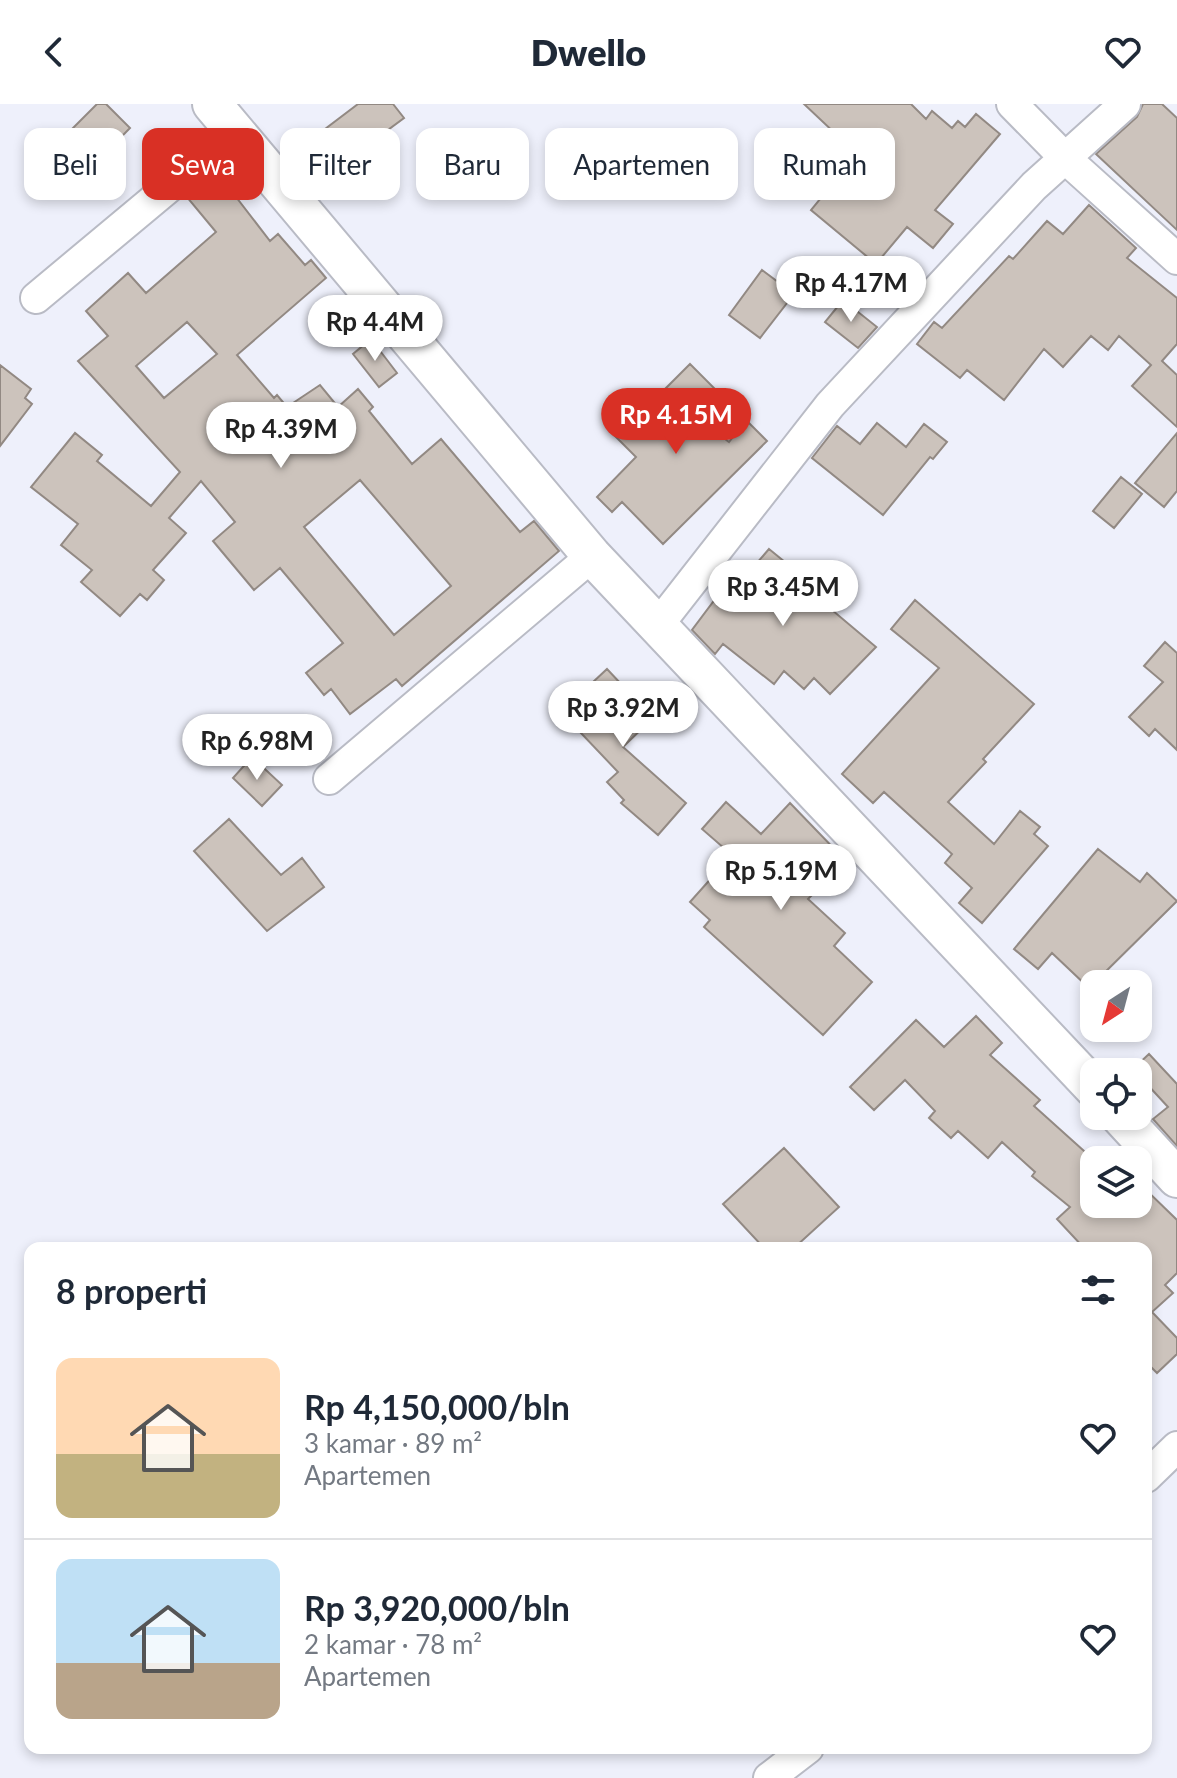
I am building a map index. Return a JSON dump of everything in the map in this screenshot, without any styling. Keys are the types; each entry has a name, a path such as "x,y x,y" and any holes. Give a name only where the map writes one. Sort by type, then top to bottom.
{"street":[{"path":"1012,104 1065,158 1177,259"},
{"path":"658,625 830,405 1034,186 1125,104"},
{"path":"36,298 224,118 592,556 1080,1073"},
{"path":"329,779 592,556"},
{"path":"1133,1130 1177,1178"},
{"path":"1152,1471 1177,1447"},
{"path":"769,1778 800,1754"}],"building":[{"path":"97,104 106,104 130,128 126,132 126,128 73,128"},
{"path":"358,104 393,104 404,118 390,128 326,128"},
{"path":"804,104 911,104 926,119 932,111 952,128 958,121 965,127 976,114 1000,134 935,210 953,224 933,248 907,227 876,264 811,210 819,200 895,200 895,128 829,128"},
{"path":"1143,104 1162,104 1177,118 1177,230 1096,154 1137,117"},
{"path":"189,200 238,200 270,241 278,234 305,265 311,260 326,278 237,355 274,398 277,395 287,407 320,385 338,407 358,389 373,407 369,411 412,464 441,439 520,532 534,521 559,551 402,686 396,679 350,714 331,689 324,695 306,673 343,643 280,568 254,590 213,541 235,522 201,481 169,518 186,533 153,570 164,580 147,600 140,594 120,616 81,582 92,570 61,545 78,524 31,487 75,433 102,455 97,461 151,506 180,472 78,361 108,336 86,311 128,273 146,293 216,232","holes":["187,322 217,354 164,398 136,366","360,480 451,586 394,635 304,527"]},
{"path":"1089,205 1136,248 1127,258 1177,298 1177,344 1162,361 1177,375 1177,427 1132,386 1151,365 1119,336 1108,350 1091,336 1063,367 1044,349 1004,400 967,370 960,378 917,344 934,322 942,328 1009,256 1013,259 1047,221 1063,234"},
{"path":"762,270 794,294 760,338 729,315"},
{"path":"843,300 877,327 858,348 825,322"},
{"path":"371,339 397,373 379,387 353,354"},
{"path":"690,364 719,393 700,419 729,442 746,420 767,441 663,544 622,502 612,512 597,497 636,457 612,433 654,392 658,396"},
{"path":"0,365 31,389 25,398 32,404 0,446"},
{"path":"877,423 906,447 924,424 947,442 933,459 930,457 883,515 812,458 837,426 860,444"},
{"path":"1177,433 1177,491 1164,507 1135,483"},
{"path":"1121,477 1142,494 1114,528 1093,511"},
{"path":"769,549 812,584 807,589 876,647 830,694 814,678 804,689 784,671 774,684 723,644 715,654 692,630 725,586 732,592"},
{"path":"915,600 1034,704 948,802 994,844 1020,811 1040,827 1034,834 1048,846 982,923 959,903 972,888 945,863 952,854 884,792 873,803 842,774 939,668 891,629"},
{"path":"1165,642 1177,653 1177,750 1155,729 1149,736 1129,717 1163,682 1144,666"},
{"path":"607,669 653,718 623,747 686,803 658,835 621,803 624,800 607,782 618,772 561,712"},
{"path":"252,757 282,785 262,806 233,778"},
{"path":"726,802 761,834 790,803 846,861 808,899 845,933 834,946 872,982 823,1035 704,927 710,920 690,902 732,855 702,829"},
{"path":"229,819 281,875 302,858 324,887 267,931 194,851"},
{"path":"1098,849 1140,882 1147,873 1177,901 1107,970 1080,970 1080,979 1052,953 1038,969 1014,949"},
{"path":"976,1016 1002,1043 990,1055 1040,1100 1034,1106 1080,1147 1080,1218 1152,1218 1152,1196 1177,1220 1177,1273 1165,1285 1173,1293 1152,1312 1152,1242 1078,1242 1057,1219 1070,1207 1032,1176 1035,1172 1002,1142 988,1158 958,1131 951,1138 929,1118 935,1111 905,1080 874,1110 850,1087 916,1020 944,1047"},
{"path":"1149,1054 1177,1084 1177,1146 1153,1119 1168,1107 1152,1090 1152,1058 1145,1058"},
{"path":"784,1148 839,1207 801,1242 758,1242 723,1204"},
{"path":"1152,1312 1177,1338 1177,1354 1157,1373 1152,1368"}]}
